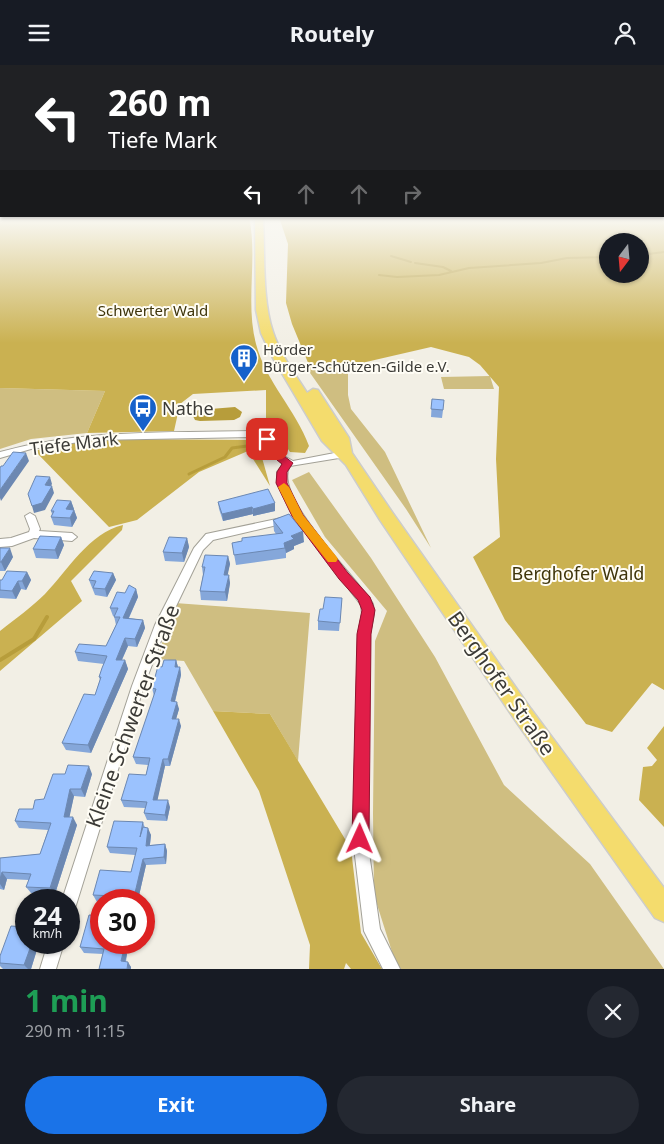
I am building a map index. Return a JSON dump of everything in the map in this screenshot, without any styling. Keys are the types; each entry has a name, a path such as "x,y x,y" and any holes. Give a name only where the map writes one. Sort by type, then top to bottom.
{"main road":[{"path":"261,259 263,317 272,345 295,374"},
{"path":"269,259 273,318 278,337 295,374"},
{"name":"Berghofer Straße","path":"295,374 329,441 345,454 524,716 664,909"}],"street":[{"name":"Tiefe Mark","path":"0,455 54,442 91,437 252,434 267,439 280,458 288,463"},
{"path":"345,454 296,464 288,463 282,472 282,483 298,516 344,576 364,597 369,610 364,634 360,839 372,931 392,969"},
{"path":"30,516 35,529 33,534"},
{"name":"Kleine Schwerter Straße","path":"74,889 145,668 161,625 199,548 210,537 298,516"},
{"path":"0,543 33,534 72,537"},
{"path":"48,969 53,954"}],"shaded area":[{"path":"338,363 341,368 348,367 348,395 351,409 385,452 431,548 406,509 308,370"},
{"path":"490,376 494,389 444,389 441,377"},
{"path":"0,388 105,391 87,433 31,439 0,449"},
{"path":"235,407 242,412 240,417 234,420 200,421 195,420 193,416 198,410"},
{"path":"309,472 371,558 435,657 504,785 590,864 664,969 401,969 394,958 374,895 375,641 387,611 325,537 292,480"},
{"path":"175,603 310,613 298,761 270,714 213,711 184,661 157,659"}],"green space":[{"name":"Schwerter Wald","path":"0,259 252,259 251,296 256,344 267,371 297,420 309,446 305,453 290,452 280,437 266,429 266,390 193,394 180,404 174,431 87,433 105,391 0,388"},
{"name":"Berghofer Wald","path":"287,259 599,259 599,283 649,283 649,259 664,259 664,690 652,683 612,732 586,724 505,620 473,557 500,537 496,459 499,387 480,365 469,357 431,347 340,368 338,363 308,370 309,365 292,324 286,303"},
{"path":"112,439 257,440 270,486 248,451 199,472 137,520 109,527 35,451 53,445"},
{"path":"123,525 122,530 71,581 82,601 0,671 0,631 45,594 89,544 111,529"},
{"path":"213,711 270,714 351,849 361,933 382,969 351,969 346,963 344,969 309,969 310,945 259,791"},
{"path":"664,726 664,827 639,800 643,767 652,766 657,760 647,748"}],"building":[{"path":"432,399 444,400 443,410 431,409"},
{"path":"13,452 26,453 0,490 0,468"},
{"path":"36,476 50,477 45,485 52,486 42,503 32,506 28,494"},
{"path":"268,489 275,503 222,514 218,502"},
{"path":"57,500 71,501 66,509 74,510 70,518 51,517 54,511 51,511"},
{"path":"289,514 303,531 291,536 294,539 284,543 285,548 234,555 232,543 242,541 242,538 283,533 273,520"},
{"path":"40,536 61,537 55,550 33,549"},
{"path":"169,537 187,538 182,553 163,552"},
{"path":"0,548 10,548 1,562 0,562"},
{"path":"205,555 228,556 224,575 229,575 225,592 200,591 205,567 202,567"},
{"path":"7,571 27,572 22,581 18,581 12,591 0,590 0,580 2,580"},
{"path":"94,571 113,573 105,589 93,588 96,581 89,580"},
{"path":"129,585 136,589 123,618 143,620 135,639 125,638 116,660 125,660 88,745 62,743 84,694 95,695 107,656 75,652 79,644 106,646 120,617 114,617 118,608 110,608 117,592 125,593"},
{"path":"325,597 342,598 340,623 318,621"},
{"path":"164,660 176,660 175,667 180,667 171,701 177,702 172,719 179,719 168,759 163,759 153,800 168,800 165,815 144,813 147,802 121,800 129,774 146,775 150,758 133,757 156,689 152,688 158,666 162,667"},
{"path":"68,765 89,766 81,789 70,789 64,817 73,817 50,888 26,887 31,874 2,872 0,879 0,858 40,854 51,823 15,821 19,809 33,809 35,800 44,799 53,774 65,774"},
{"path":"114,821 143,822 140,837 143,827 148,828 146,846 165,844 164,857 143,859 136,889 95,889 100,870 131,872 137,848 107,847"},
{"path":"89,915 90,915 90,948 80,947"},
{"path":"11,926 15,926 15,954 28,954 24,965 0,963 0,956"},
{"path":"103,954 123,954 121,961 128,962 127,969 99,969"}],"waterway":[{"path":"402,259 411,262"},
{"path":"379,275 397,277 439,275 469,268 541,263 561,259"},
{"path":"415,263 443,267 451,271"},
{"path":"189,474 225,457 232,448 247,446"},
{"path":"0,660 34,639 47,617"}],"slow traffic":[{"path":"284,487 298,516 312,537 332,559"}],"place":[{"name":"Hörder Bürger-Schützen-Gilde e.V.","path":"244,382"},
{"name":"Nathe","path":"143,432"}],"route":[{"path":"267,439 280,458 288,463 282,472 282,483 298,516 312,537 364,597 369,610 364,634 360,839"}]}
